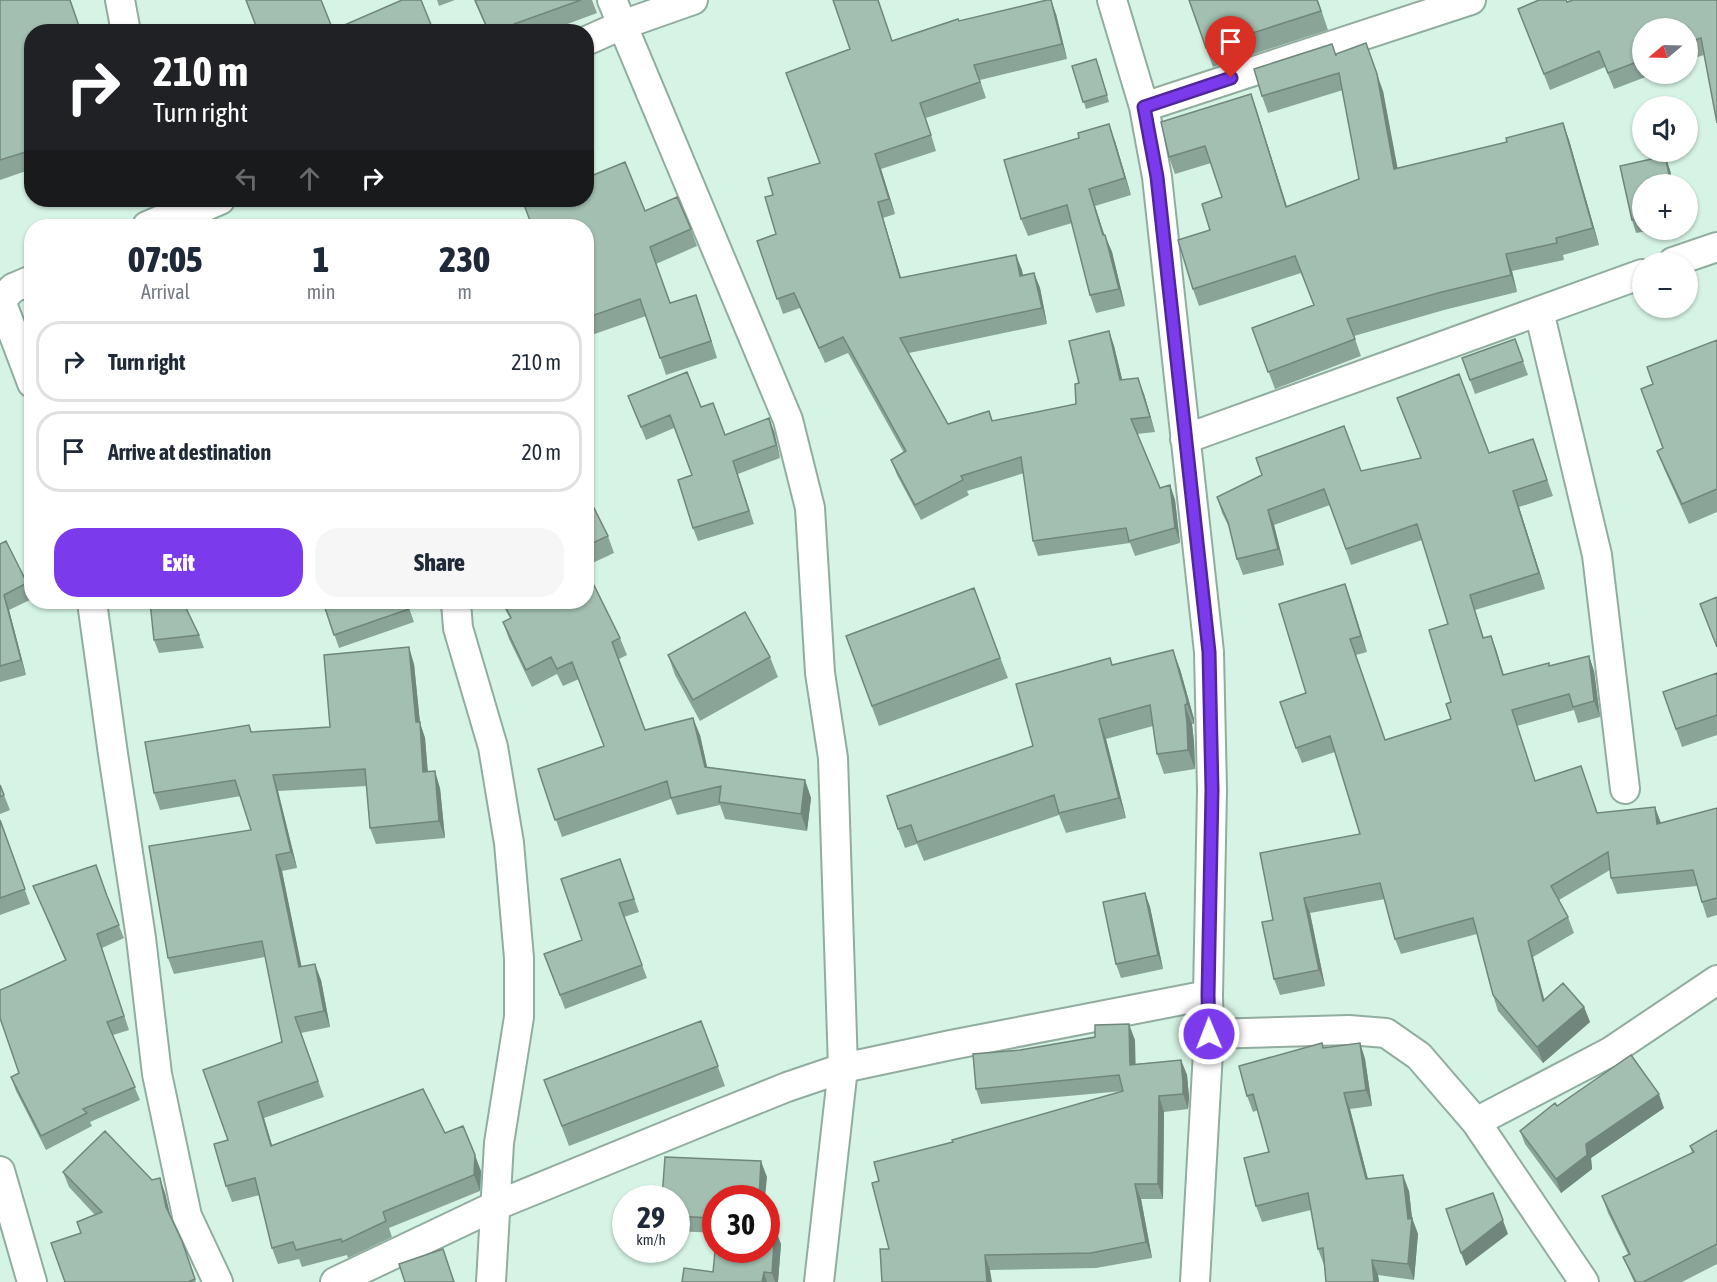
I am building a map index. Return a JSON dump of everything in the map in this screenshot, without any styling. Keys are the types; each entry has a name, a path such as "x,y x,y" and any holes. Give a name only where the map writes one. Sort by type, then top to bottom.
{"street":[{"path":"120,0 124,24"},
{"path":"594,34 617,13 693,0"},
{"path":"1112,0 1144,107 1157,177 1209,652 1212,790 1209,1034 1195,1282"},
{"path":"1144,107 1471,0"},
{"path":"617,13 788,420 810,508 820,673 833,758 843,1068 819,1282"},
{"path":"158,214 190,213 204,207"},
{"path":"1698,253 1717,247"},
{"path":"1185,440 1632,278"},
{"path":"24,283 13,288 1,301 24,362"},
{"path":"1539,311 1597,555 1625,789"},
{"path":"93,609 141,938 156,1074 187,1216 218,1282"},
{"path":"457,609 458,628 495,758 509,843 519,958 519,1017 499,1143 491,1282"},
{"path":"1476,1122 1610,1052 1717,980"},
{"path":"335,1282 496,1205 787,1087 843,1068 1208,995"},
{"path":"1209,1034 1348,1030 1386,1033 1419,1056 1476,1122 1584,1282"},
{"path":"0,1171 32,1282"}],"building":[{"path":"0,0 70,0 78,24 24,24 24,152 0,160"},
{"path":"246,0 321,0 331,24 255,24"},
{"path":"402,0 421,0 431,24 347,24"},
{"path":"475,0 581,0 514,24 486,24"},
{"path":"833,0 878,0 892,41 958,19 959,21 1051,0 1062,44 974,65 980,82 920,103 931,135 875,154 889,199 878,202 900,278 1016,255 1020,276 1034,273 1042,308 900,338 948,424 989,411 992,421 1076,404 1075,384 1079,383 1069,341 1109,331 1120,380 1138,378 1150,417 1131,419 1160,488 1170,485 1175,528 1129,541 1126,528 1033,541 1021,457 961,476 963,480 915,505 891,460 906,451 843,337 819,348 794,293 777,299 757,241 776,234 765,197 773,195 768,178 820,163 786,73 850,49"},
{"path":"1189,0 1317,0 1321,11 1206,48"},
{"path":"1539,0 1566,0 1567,2 1573,0 1717,0 1717,123 1701,38 1698,39 1698,18 1632,18 1632,64 1608,73 1599,51 1544,74 1518,9"},
{"path":"1366,43 1377,74 1394,169 1507,142 1506,138 1563,123 1593,228 1556,238 1557,243 1506,254 1511,275 1347,319 1355,339 1268,372 1252,328 1314,305 1295,256 1193,289 1178,240 1210,230 1202,204 1222,197 1205,146 1169,157 1161,122 1251,94 1286,207 1359,179 1339,73 1262,96 1254,69 1332,44 1336,56 1336,54"},
{"path":"1096,59 1107,95 1083,102 1072,66"},
{"path":"1109,124 1125,178 1089,189 1103,235 1105,235 1119,289 1090,295 1067,205 1021,219 1004,160 1079,138 1078,133"},
{"path":"625,162 645,211 677,197 691,229 650,247 670,303 696,295 711,341 660,358 640,299 594,315 594,219 529,219 525,207 594,207 594,175"},
{"path":"1638,162 1666,162 1669,174 1632,174 1632,220 1620,166"},
{"path":"1515,339 1523,361 1470,380 1462,358"},
{"path":"1717,340 1717,489 1682,504 1657,451 1663,448 1641,389 1653,384 1647,367"},
{"path":"687,372 701,407 713,403 725,435 769,418 776,445 733,461 749,511 693,528 678,480 692,475 670,415 641,427 628,396"},
{"path":"1459,374 1489,453 1533,439 1547,480 1513,491 1539,573 1470,595 1483,638 1491,636 1503,675 1589,656 1594,701 1573,707 1569,694 1512,710 1535,781 1581,766 1597,813 1655,807 1657,824 1717,808 1717,898 1702,902 1693,870 1611,878 1608,852 1551,886 1568,917 1528,941 1543,1001 1563,983 1584,1007 1537,1047 1493,995 1473,918 1395,939 1380,883 1304,898 1319,970 1274,979 1262,922 1273,920 1260,853 1360,834 1330,736 1296,748 1280,702 1306,693 1279,604 1345,584 1361,636 1350,639 1385,740 1451,719 1446,704 1451,702 1429,630 1448,624 1417,524 1346,549 1324,489 1268,510 1278,549 1237,559 1228,522 1217,497 1262,475 1256,458 1344,426 1361,471 1421,458 1397,398"},
{"path":"594,508 608,536 594,542"},
{"path":"6,541 24,577 24,585 4,595 21,660 0,666 0,544"},
{"path":"594,585 620,638 612,642 645,730 693,718 705,767 805,780 801,814 719,802 721,786 671,798 667,781 555,820 538,769 604,746 572,662 557,669 551,657 526,670 503,622 511,618 506,609 594,609"},
{"path":"974,588 1000,658 872,706 846,636"},
{"path":"1717,597 1717,647 1700,604"},
{"path":"151,609 186,609 199,635 154,640"},
{"path":"325,609 409,609 334,635"},
{"path":"745,612 770,657 693,700 668,655"},
{"path":"409,647 416,722 420,722 423,772 435,771 439,821 370,828 365,769 273,775 291,852 276,855 299,967 315,964 324,1011 295,1017 318,1081 258,1102 271,1146 423,1089 445,1133 463,1126 475,1155 474,1175 383,1212 386,1221 342,1242 341,1239 296,1250 293,1242 272,1248 255,1178 226,1186 214,1144 228,1140 203,1070 282,1042 262,941 168,958 149,846 251,830 235,780 154,793 145,742 249,725 251,732 330,727 324,655"},
{"path":"1173,650 1187,700 1185,705 1188,750 1157,754 1150,705 1099,719 1119,798 1059,813 1054,795 917,842 911,825 898,829 887,796 1033,746 1016,684 1110,658 1112,665"},
{"path":"1717,673 1717,715 1676,729 1663,692"},
{"path":"0,785 4,795 0,797"},
{"path":"0,820 25,889 0,898"},
{"path":"620,859 634,899 619,903 642,965 560,995 544,954 582,940 561,879"},
{"path":"96,865 119,925 97,934 124,1016 107,1022 135,1087 83,1109 87,1113 41,1136 11,1077 19,1073 0,1018 0,990 66,960 33,886"},
{"path":"1145,893 1158,955 1116,964 1103,902"},
{"path":"701,1021 718,1066 562,1126 544,1080"},
{"path":"1129,1024 1130,1065 1181,1060 1183,1082 1183,1094 1159,1096 1158,1184 1135,1184 1146,1242 1091,1253 985,1255 987,1282 882,1282 880,1249 889,1249 872,1183 879,1181 874,1162 953,1142 952,1140 1123,1091 1119,1075 976,1089 973,1054 1020,1050 1095,1037 1095,1025"},
{"path":"1322,1043 1323,1048 1360,1043 1366,1090 1344,1093 1366,1179 1403,1175 1408,1219 1412,1218 1408,1264 1372,1260 1374,1282 1326,1282 1323,1248 1318,1249 1308,1193 1256,1206 1244,1158 1269,1152 1253,1094 1247,1096 1239,1066"},
{"path":"1631,1055 1659,1094 1586,1144 1587,1155 1556,1179 1520,1131 1555,1103 1557,1106"},
{"path":"1717,1130 1717,1244 1643,1282 1636,1282 1623,1257 1630,1254 1602,1196 1694,1152 1690,1146"},
{"path":"105,1131 152,1180 160,1178 166,1207 182,1241 195,1279 188,1282 65,1282 51,1243 81,1233 77,1222 102,1212 63,1172"},
{"path":"665,1157 761,1161 760,1185 702,1185 702,1217 690,1217 690,1185 663,1185"},
{"path":"1493,1193 1503,1220 1461,1253 1446,1209"},
{"path":"443,1249 454,1282 405,1282 399,1264"},
{"path":"714,1263 773,1263 772,1273 764,1272 762,1282 682,1282 684,1268 713,1272"}],"route":[{"path":"1209,1034 1212,790 1209,652 1157,177 1144,107 1231,78"}]}
